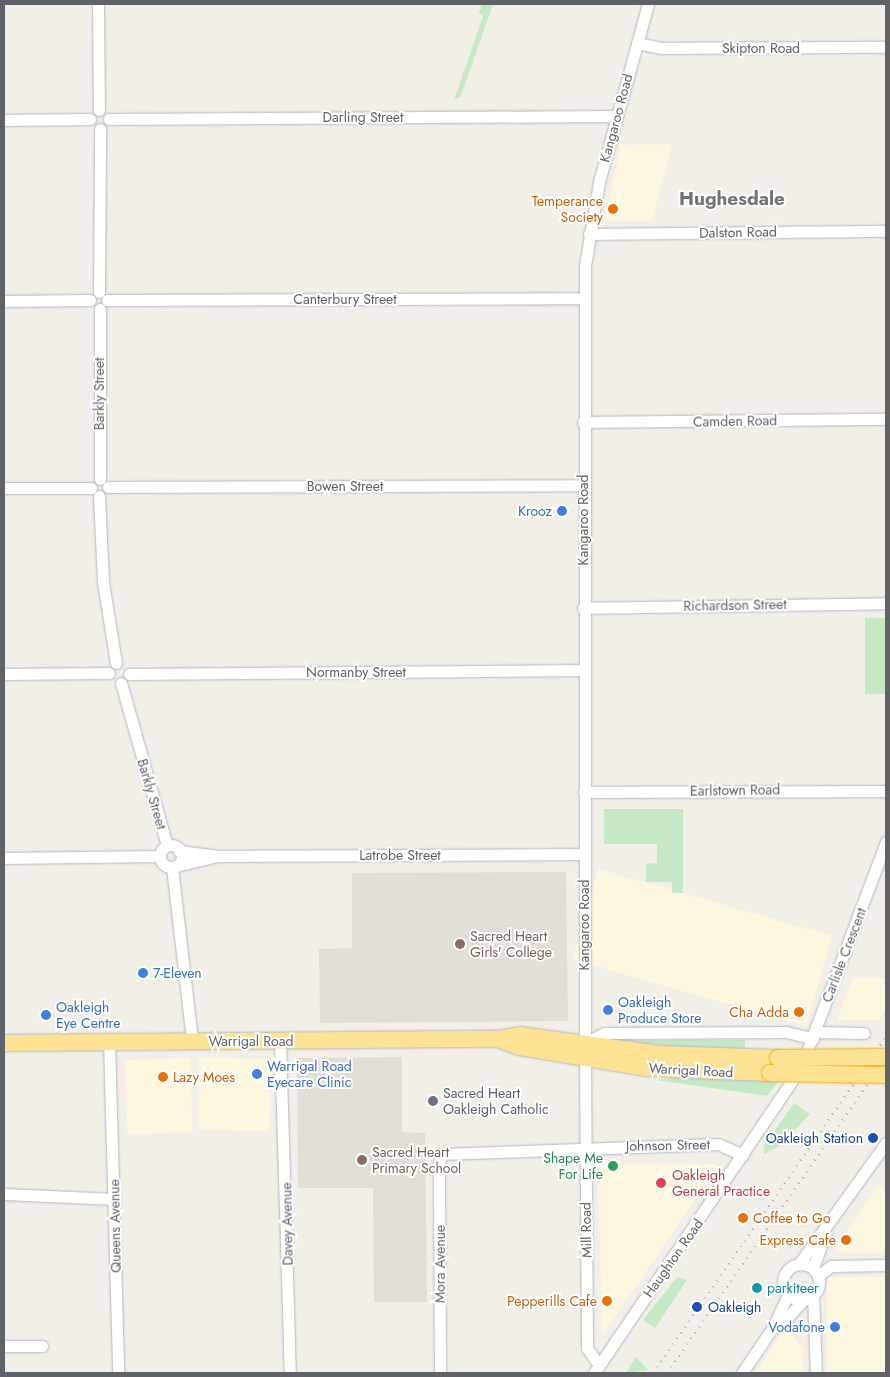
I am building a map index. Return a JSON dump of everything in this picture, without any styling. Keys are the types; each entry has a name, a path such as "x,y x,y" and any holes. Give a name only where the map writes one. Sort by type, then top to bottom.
{"highway":[{"name":"Warrigal Road","path":"4,1043 498,1039 585,1051 778,1058 886,1057"},
{"name":"Warrigal Road","path":"585,1051 652,1068 886,1075"}],"street":[{"path":"90,119 98,110 98,4"},
{"name":"Kangaroo Road","path":"585,1051 583,298 589,234 617,116 648,4"},
{"name":"Skipton Road","path":"637,43 661,48 886,47"},
{"path":"4,120 90,119 100,129 109,119 98,110"},
{"name":"Darling Street","path":"109,119 617,116"},
{"name":"Barkly Street","path":"100,129 99,487 103,582 116,663"},
{"name":"Dalston Road","path":"589,234 886,231"},
{"name":"Canterbury Street","path":"4,301 583,298"},
{"name":"Camden Road","path":"583,422 886,419"},
{"name":"Bowen Street","path":"4,488 583,485"},
{"name":"Richardson Street","path":"583,608 886,603"},
{"path":"4,674 109,673 121,683 129,674 126,665 116,663 109,673"},
{"name":"Normanby Street","path":"129,674 584,670"},
{"name":"Barkly Street","path":"121,683 167,846"},
{"name":"Earlstown Road","path":"584,792 886,791"},
{"name":"Carlisle Crescent","path":"801,1068 886,842"},
{"path":"160,856 167,846"},
{"name":"Latrobe Street","path":"167,846 180,851 217,856 584,854"},
{"path":"180,851 174,866 187,1004 188,1041"},
{"path":"4,858 160,856"},
{"path":"160,856 162,863 174,866"},
{"name":"Latrobe Street","path":"174,866 217,856"},
{"path":"585,1051 604,1033 786,1032 814,1035 864,1033"},
{"name":"Davey Avenue","path":"283,1041 290,1373"},
{"name":"Queens Avenue","path":"112,1042 118,1373"},
{"name":"Mill Road","path":"585,1051 587,1341 589,1357 597,1369"},
{"name":"Haughton Road","path":"597,1369 801,1068"},
{"path":"742,1373 773,1326 788,1295 783,1277 799,1264 827,1228 886,1143"},
{"name":"Johnson Street","path":"441,1155 718,1144 743,1155"},
{"name":"Mora Avenue","path":"440,1373 441,1155"},
{"path":"4,1194 115,1199"},
{"path":"816,1373 808,1298 827,1228"},
{"path":"799,1264 816,1272 831,1266 886,1265"},
{"path":"788,1295 808,1298"},
{"path":"773,1326 783,1323 808,1298"},
{"path":"587,1341 609,1351"},
{"path":"4,1346 42,1346"}],"shaded area":[{"path":"672,144 652,221 604,221 621,145"},
{"path":"598,869 832,936 806,1026 573,959"},
{"name":"Sacred Heart Girls' College","path":"566,872 568,1021 320,1023 319,949 352,948 352,873"},
{"path":"853,978 886,978 886,1008 879,1020 837,1020"},
{"name":"Sacred Heart Primary School","path":"402,1057 402,1132 425,1133 427,1302 374,1302 373,1188 298,1188 297,1058"},
{"path":"190,1058 193,1132 128,1134 125,1060"},
{"path":"199,1058 271,1059 270,1131 198,1130"},
{"path":"716,1164 717,1167 602,1336 598,1165"},
{"path":"879,1185 886,1191 886,1253 842,1253 836,1249"},
{"path":"827,1277 886,1277 886,1373 827,1373"},
{"path":"786,1328 803,1348 803,1373 755,1373"}],"green space":[{"path":"482,4 493,4 461,96 454,100 483,16 479,13"},
{"path":"865,618 886,618 886,694 865,694"},
{"path":"604,809 683,809 683,893 672,893 672,882 646,882 646,864 657,863 657,844 604,844"},
{"path":"614,1040 745,1040 745,1049 689,1048"},
{"path":"675,1078 779,1081 767,1096 656,1080"},
{"path":"794,1103 810,1114 780,1146 764,1154 764,1146"},
{"path":"677,1277 687,1280 655,1328 643,1320"},
{"path":"636,1357 648,1370 626,1373"}],"railway":[{"path":"653,1373 886,1036"},
{"path":"667,1373 886,1057"}],"place":[{"name":"Temperance Society","path":"613,209"},
{"name":"Krooz","path":"562,511"},
{"name":"Sacred Heart Girls' College","path":"460,944"},
{"name":"7-Eleven","path":"143,973"},
{"name":"Oakleigh Produce Store","path":"608,1010"},
{"name":"Cha Adda","path":"799,1012"},
{"name":"Oakleigh Eye Centre","path":"46,1015"},
{"name":"Warrigal Road Eyecare Clinic","path":"257,1074"},
{"name":"Lazy Moes","path":"163,1077"},
{"name":"Sacred Heart Oakleigh Catholic","path":"433,1101"},
{"name":"Oakleigh Station","path":"873,1138"},
{"name":"Sacred Heart Primary School","path":"362,1160"},
{"name":"Shape Me For Life","path":"613,1166"},
{"name":"Oakleigh General Practice","path":"661,1183"},
{"name":"Coffee to Go","path":"743,1218"},
{"name":"Express Cafe","path":"846,1240"},
{"name":"parkiteer","path":"757,1288"},
{"name":"Pepperills Cafe","path":"607,1301"},
{"name":"Oakleigh","path":"697,1307"},
{"name":"Vodafone","path":"835,1327"}],"district":[{"name":"Hughesdale","path":"732,199"}]}
